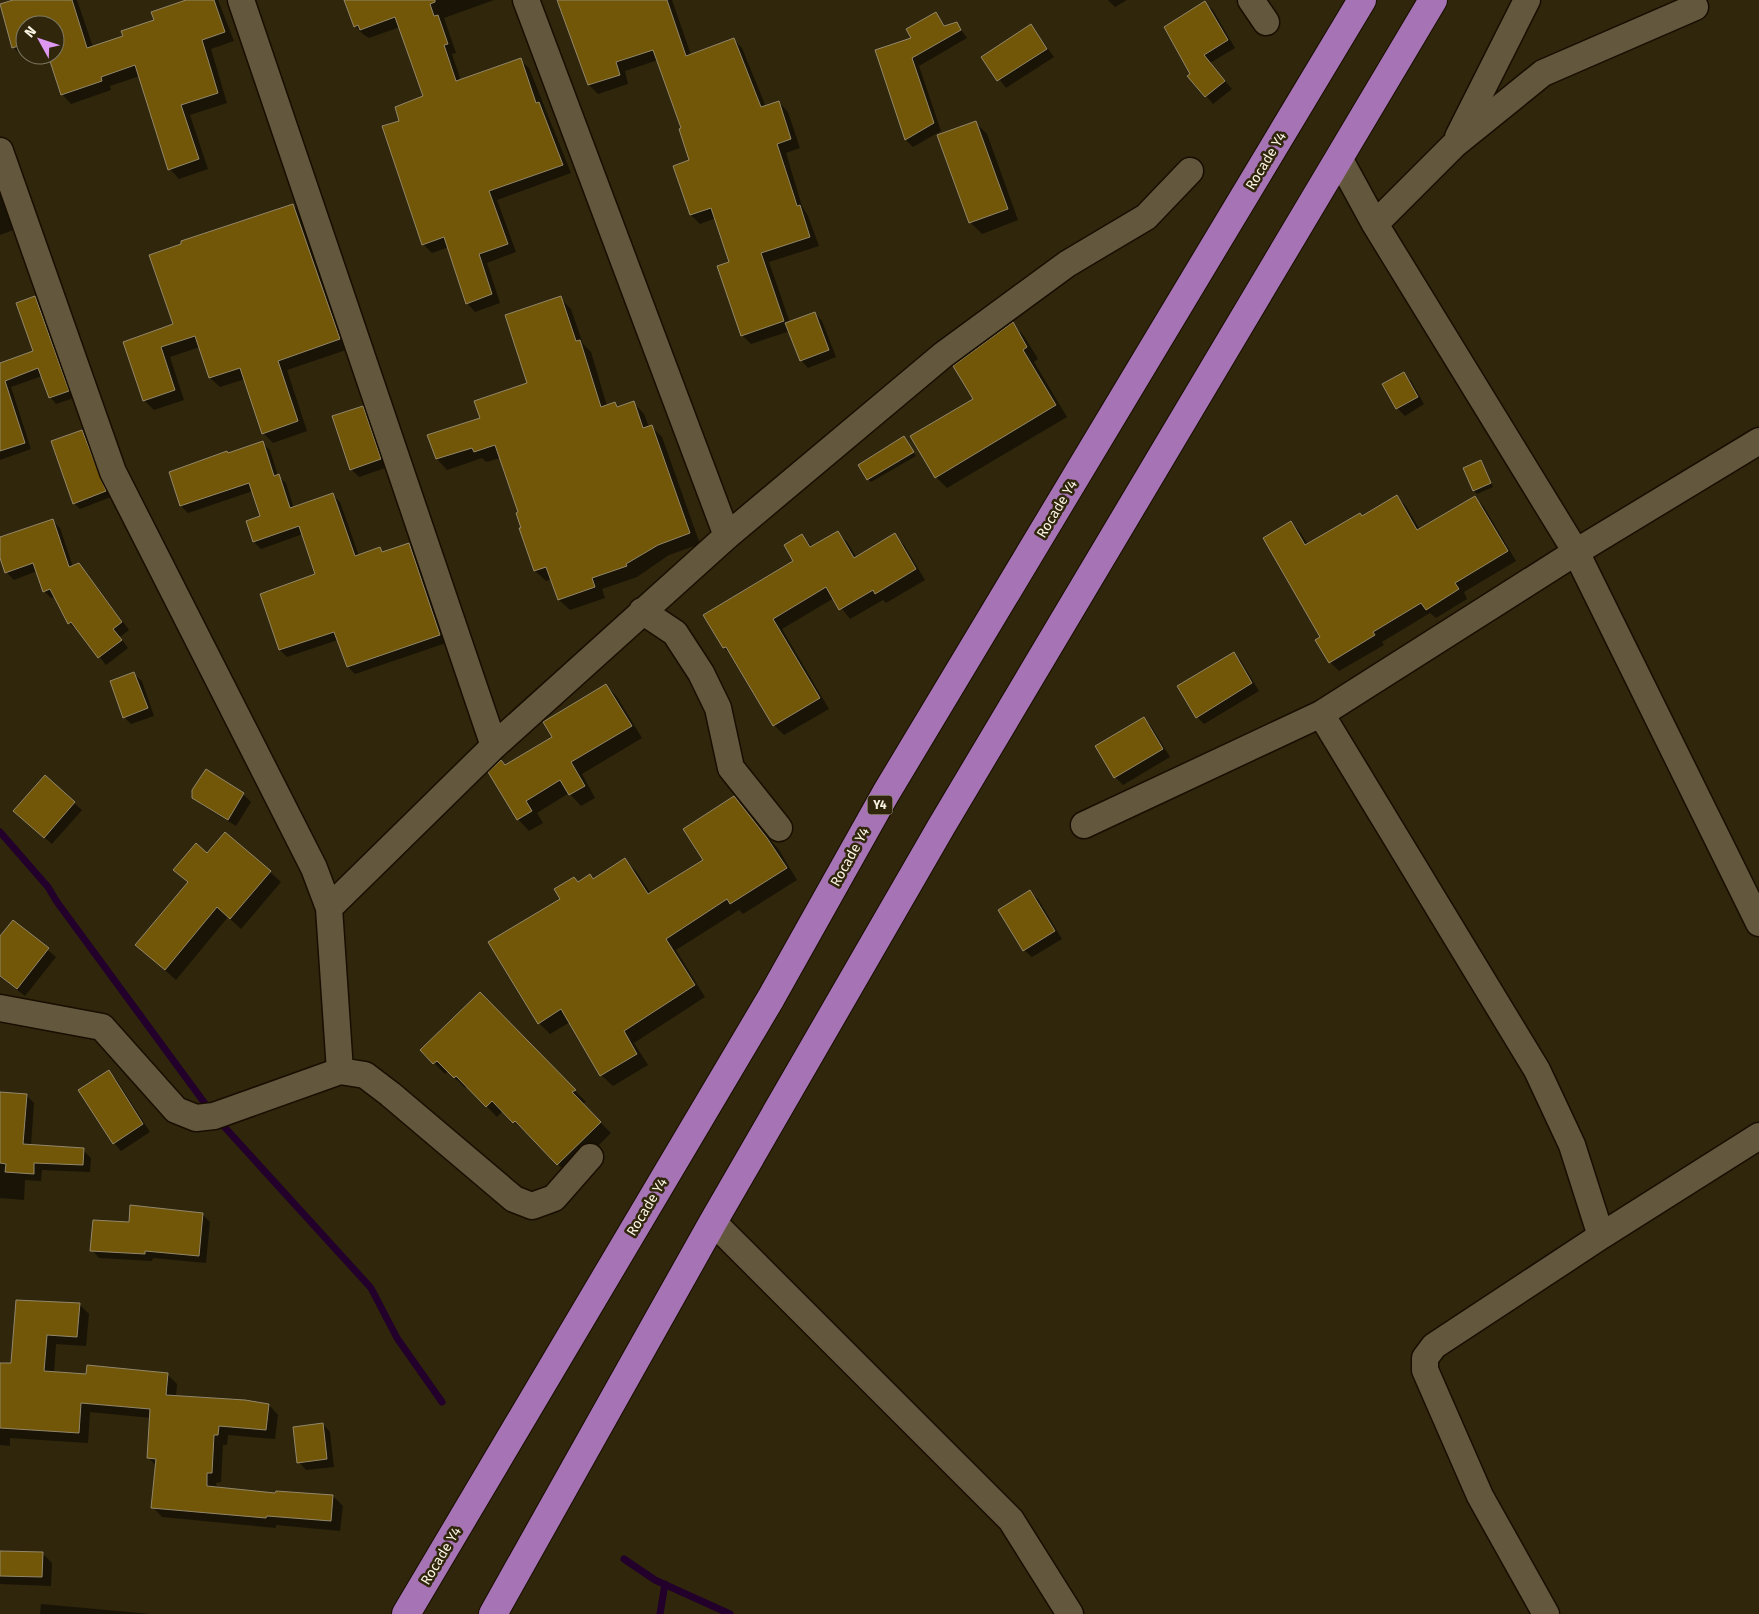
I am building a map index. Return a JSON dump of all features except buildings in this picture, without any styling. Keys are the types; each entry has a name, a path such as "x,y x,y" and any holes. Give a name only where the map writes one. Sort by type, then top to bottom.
{"highway":[{"name":"Rocade Y4","path":"406,1614 766,1007 886,793 1362,0"},
{"path":"493,1614 713,1222 941,828 1433,0"}],"street":[{"path":"241,0 494,746"},
{"path":"526,0 727,536"},
{"path":"1251,0 1266,22"},
{"path":"1454,145 1527,0"},
{"path":"1374,224 1454,145 1543,73 1694,7"},
{"path":"0,151 113,472 314,868 329,908 340,1071"},
{"path":"1340,158 1374,224 1576,552 1759,923"},
{"path":"329,908 494,746 727,536 943,355 1067,264 1146,217 1190,171"},
{"path":"1084,825 1321,714 1576,552 1759,441"},
{"path":"642,611 675,633 701,673 718,708 731,768 779,828"},
{"path":"1321,714 1537,1070 1572,1145 1602,1236"},
{"path":"0,1008 102,1027 176,1110 196,1118 214,1116 340,1071 365,1075 514,1199 532,1206 554,1198 590,1157"},
{"path":"1546,1614 1480,1496 1425,1370 1425,1358 1434,1346 1759,1136"},
{"path":"713,1222 1011,1520 1070,1614"}],"waterway":[{"path":"0,832 48,887 57,902 209,1109"},
{"path":"219,1121 371,1288 397,1338 442,1402"},
{"path":"624,1559 655,1580 730,1614"},
{"path":"660,1614 665,1584"}]}
